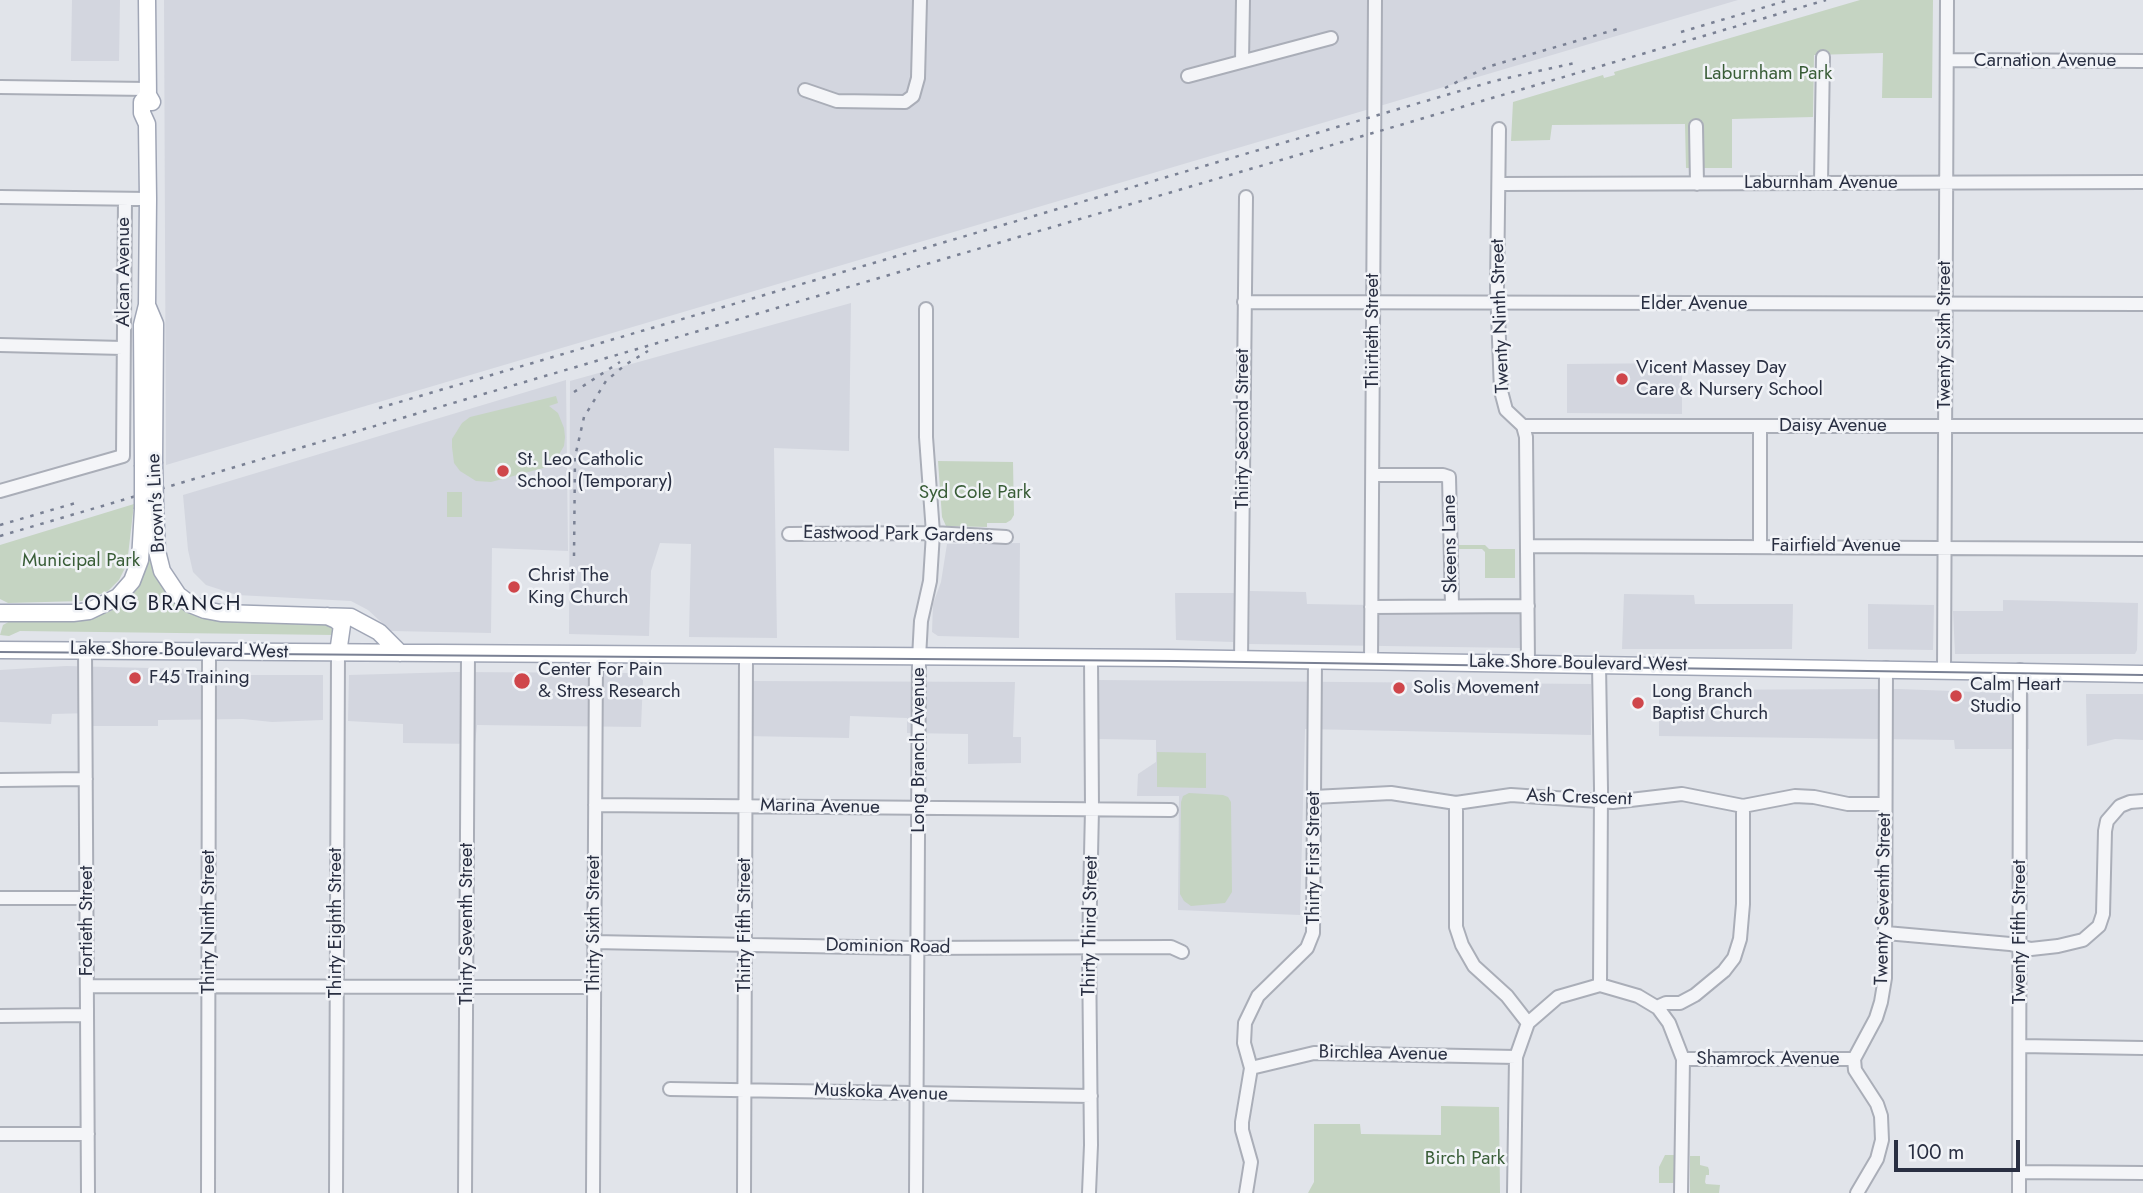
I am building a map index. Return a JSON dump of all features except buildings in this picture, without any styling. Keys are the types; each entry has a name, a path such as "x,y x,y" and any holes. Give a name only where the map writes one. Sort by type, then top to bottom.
{"main road":[{"name":"Brown's Line","path":"3,615 89,611 118,597 132,581 140,560 149,507 155,324 147,305 147,124 142,113 142,102 148,92 148,0"},
{"name":"Brown's Line","path":"149,507 162,571 168,583 184,600 198,608 222,613 342,615 358,619 379,632 400,653"},
{"path":"318,614 341,623 338,653"},
{"name":"Lake Shore Boulevard West","path":"358,653 382,662 455,663 486,644 585,646 603,655 816,657 843,667 908,667 932,648 994,648 1012,658 1886,668 2143,674"},
{"name":"Lake Shore Boulevard West","path":"0,650 468,654"}],"street":[{"path":"805,90 837,101 905,102 913,96 918,78 919,0"},
{"path":"1242,61 1243,0"},
{"name":"Thirtieth Street","path":"1371,661 1375,0"},
{"name":"Twenty Sixth Street","path":"1944,669 1944,302 1948,0"},
{"path":"1188,76 1332,38"},
{"path":"1821,182 1823,57"},
{"name":"Carnation Avenue","path":"1947,60 2143,61"},
{"path":"0,87 148,92"},
{"path":"1696,126 1697,184"},
{"name":"Twenty Ninth Street","path":"1499,129 1497,302 1501,391 1506,410 1523,426"},
{"name":"Laburnham Avenue","path":"1499,184 2143,182"},
{"path":"0,197 148,199"},
{"name":"Thirty Second Street","path":"1241,660 1246,198"},
{"name":"Alcan Avenue","path":"0,345 123,348 125,199"},
{"name":"Elder Avenue","path":"1244,302 2143,304"},
{"name":"Long Branch Avenue","path":"916,1193 919,657 921,621 930,581 933,533 926,437 926,309"},
{"path":"0,491 123,456 123,348"},
{"path":"1523,426 1526,437 1528,663"},
{"name":"Daisy Avenue","path":"1523,426 2143,426"},
{"path":"1760,426 1760,546"},
{"name":"Skeens Lane","path":"1373,475 1449,477 1452,605"},
{"name":"Eastwood Park Gardens","path":"789,534 933,533 1006,537"},
{"name":"Fairfield Avenue","path":"1528,546 2143,549"},
{"name":"Skeens Lane","path":"1371,607 1528,606"},
{"name":"Fortieth Street","path":"85,650 88,1193"},
{"name":"Thirty Ninth Street","path":"208,1193 209,651"},
{"name":"Thirty Eighth Street","path":"336,1193 338,653"},
{"name":"Thirty Seventh Street","path":"465,1193 468,654"},
{"name":"Thirty Sixth Street","path":"593,1193 595,805 603,655"},
{"name":"Thirty Fifth Street","path":"744,1193 746,657"},
{"name":"Thirty Third Street","path":"1090,1193 1091,658"},
{"name":"Thirty First Street","path":"1246,1193 1251,1162 1242,1122 1251,1068 1244,1043 1248,1013 1258,996 1307,948 1313,933 1315,660"},
{"path":"1599,664 1600,985"},
{"name":"Twenty Seventh Street","path":"1854,1059 1876,1018 1885,978 1886,668"},
{"name":"Twenty Fifth Street","path":"2019,1193 2020,670"},
{"path":"0,780 86,779"},
{"name":"Ash Crescent","path":"1314,797 1391,793 1456,803 1511,795 1632,802 1682,794 1743,806 1795,796 1848,804 1885,804"},
{"path":"1885,933 2043,948 2083,940 2094,932 2103,914 2107,821 2120,806 2143,801"},
{"path":"1456,803 1456,928 1474,966 1507,996 1528,1023"},
{"name":"Marina Avenue","path":"595,805 1171,810"},
{"path":"1657,1007 1666,1003 1680,1003 1707,986 1734,958 1740,939 1743,904 1743,806"},
{"path":"0,898 87,898"},
{"name":"Dominion Road","path":"593,942 917,948 1171,947 1182,952"},
{"path":"1514,1193 1516,1057 1528,1023 1558,997 1600,985 1638,996 1657,1007 1668,1021 1683,1059 1681,1193"},
{"path":"88,986 594,987"},
{"path":"1668,1021 1676,1015 1680,1003"},
{"path":"0,1016 87,1015"},
{"path":"2020,1046 2143,1048"},
{"name":"Birchlea Avenue","path":"1251,1068 1314,1053 1516,1057"},
{"name":"Shamrock Avenue","path":"1683,1059 1854,1059"},
{"path":"1854,1059 1856,1070 1877,1104 1882,1125 1882,1140 1877,1159 1857,1193"},
{"name":"Muskoka Avenue","path":"670,1088 1091,1096"},
{"path":"0,1134 88,1134"},
{"path":"2019,1172 2143,1173"}],"shaded area":[{"path":"72,0 120,0 119,61 71,61"},
{"path":"164,0 1738,0 166,465"},
{"path":"851,303 849,451 774,448 777,638 689,637 691,544 660,543 651,571 649,636 569,634 570,381"},
{"path":"1682,363 1682,414 1567,413 1567,364"},
{"path":"566,380 568,551 492,548 491,633 391,631 368,610 351,601 237,595 206,585 193,572 188,550 183,495"},
{"path":"1020,543 1019,638 938,636 932,632 933,604 941,582 947,544"},
{"path":"1250,591 1306,592 1307,604 1437,606 1520,602 1520,648 1249,644"},
{"path":"1175,593 1234,593 1233,642 1176,640"},
{"path":"1624,594 1694,595 1695,604 1793,604 1792,649 1622,649"},
{"path":"2003,600 2138,603 2137,650 2135,654 1955,654 1953,611 2003,611"},
{"path":"1868,604 1934,605 1933,650 1868,649"},
{"path":"66,666 192,669 222,675 323,675 323,720 158,720 158,726 92,726 92,713 52,714 51,724 0,722 0,670"},
{"path":"456,672 634,673 643,680 641,727 477,725 475,744 403,743 403,724 348,721 349,675"},
{"path":"1098,680 1591,684 1591,735 1305,729 1300,915 1178,910 1179,796 1137,796 1138,774 1156,762 1156,740 1099,739"},
{"path":"746,681 1015,682 1013,737 1021,737 1021,763 968,764 968,734 907,733 907,718 850,716 849,738 745,736"},
{"path":"1899,689 2029,694 2029,749 1955,749 1954,740 1659,736 1659,690"},
{"path":"2086,694 2143,694 2143,740 2115,739 2087,746"}],"green space":[{"name":"Laburnham Park","path":"1860,0 1933,0 1932,98 1882,98 1883,53 1814,55 1813,117 1732,119 1732,168 1686,168 1685,124 1552,125 1550,140 1511,141 1513,102 1603,75 1604,78 1615,75 1614,72"},
{"path":"556,396 558,403 549,406 558,413 564,428 564,446 555,461 547,467 491,482 476,481 460,471 454,463 452,439 462,423 470,417"},
{"name":"Syd Cole Park","path":"938,461 1013,462 1014,515 1011,520 1006,523 987,523 987,527 946,526 942,517"},
{"path":"447,492 462,492 462,517 447,517"},
{"name":"Municipal Park","path":"134,504 127,564 119,580 108,591 82,601 8,603 0,599 0,545"},
{"path":"1459,545 1515,549 1515,578 1485,578 1485,552 1482,549 1459,549"},
{"path":"147,549 152,549 156,573 166,593 174,601 330,622 335,629 334,635 20,631 9,636 0,635 3,625 12,620 91,618 111,611 125,599"},
{"path":"1157,752 1206,753 1206,788 1157,787"},
{"path":"1189,793 1223,795 1231,802 1232,892 1225,903 1191,906 1180,894 1181,802 1183,796"},
{"name":"Birch Park","path":"1441,1106 1499,1107 1500,1193 1308,1193 1314,1182 1314,1124 1360,1124 1361,1134 1441,1135"},
{"path":"1665,1155 1675,1155 1675,1183 1659,1183 1659,1167"},
{"path":"1690,1156 1700,1156 1700,1165 1708,1167 1709,1170 1706,1184 1720,1185 1719,1193 1690,1193"}],"tram line":[{"path":"0,652 1177,661 2143,675"}],"railway":[{"path":"1681,32 1789,0"},
{"path":"0,536 1826,0"},
{"path":"1445,88 1487,67 1621,28"},
{"path":"379,408 1494,81 1579,62"},
{"path":"574,556 575,457 584,417 606,381 648,351"},
{"path":"574,392 620,362"},
{"path":"0,525 79,502"}],"place":[{"name":"Vicent Massey Day Care & Nursery School","path":"1622,379"},
{"name":"St. Leo Catholic School (Temporary)","path":"503,471"},
{"name":"Christ The King Church","path":"514,587"},
{"name":"F45 Training","path":"135,678"},
{"name":"Center For Pain & Stress Research","path":"522,681"},
{"name":"Solis Movement","path":"1399,688"},
{"name":"Calm Heart Studio","path":"1956,696"},
{"name":"Long Branch Baptist Church","path":"1638,703"}],"district":[{"name":"LONG BRANCH","path":"158,605"}]}
